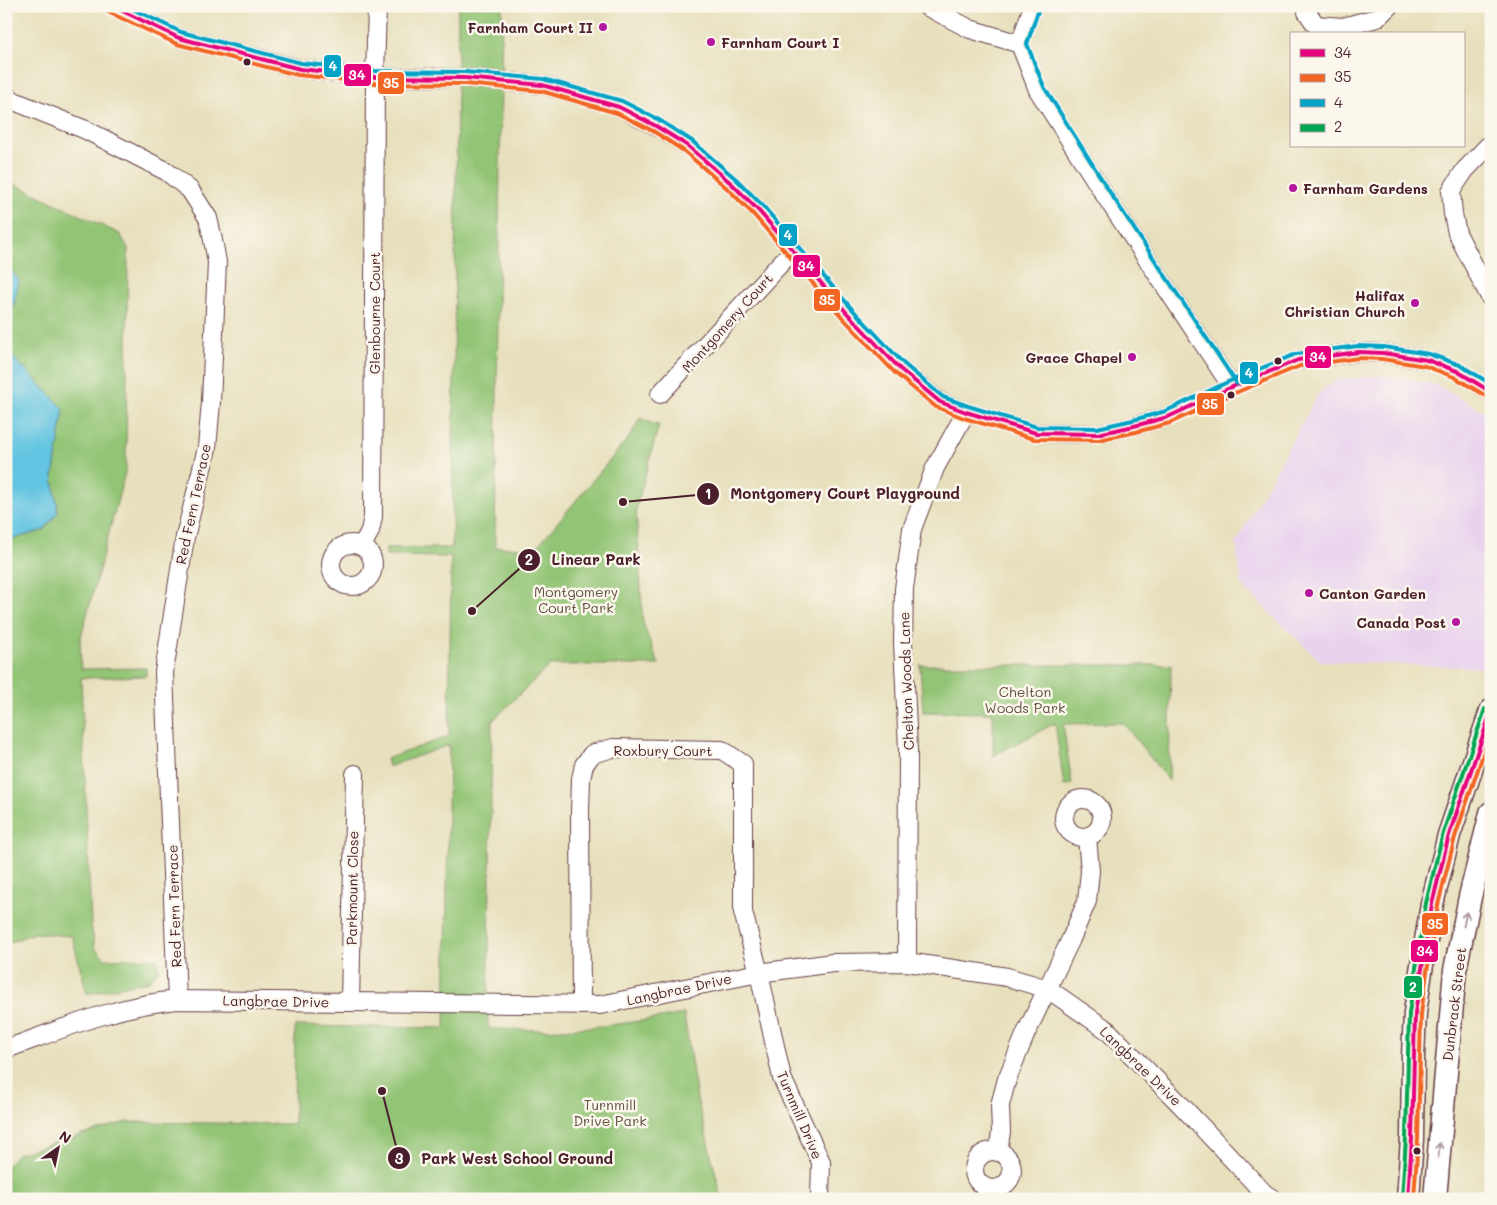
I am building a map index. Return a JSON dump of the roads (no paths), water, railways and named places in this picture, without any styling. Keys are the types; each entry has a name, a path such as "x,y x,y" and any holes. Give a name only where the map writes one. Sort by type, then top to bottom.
{"main road":[{"path":"1408,1199 1412,1138 1415,1013 1432,904 1449,835 1491,711"},
{"name":"Dunbrack Street","path":"1435,1199 1456,970 1470,897 1491,813"}],"street":[{"path":"111,6 179,38 300,69 375,77 465,78 542,84 619,107 656,126 688,146 732,184 758,210 847,313 900,369 940,402 966,412 1036,433 1098,434 1168,417 1232,387 1298,360 1359,352 1383,353 1427,360 1456,371 1491,392"},
{"name":"Glenbourne Court","path":"362,546 370,531 373,517 377,6"},
{"path":"926,6 970,29 1020,44"},
{"path":"1032,6 1020,44 1038,90 1232,387"},
{"path":"1307,6 1307,12 1316,25 1343,27 1377,18 1389,6"},
{"name":"Red Fern Terrace","path":"6,95 14,101 86,130 166,171 190,190 208,218 212,235 216,262 211,402 207,448 183,547 164,672 177,1000"},
{"path":"1491,143 1465,170 1451,191 1457,233 1491,299"},
{"name":"Montgomery Court","path":"660,394 793,250"},
{"name":"Chelton Woods Lane","path":"907,962 908,750 902,643 904,589 912,529 935,468 966,412"},
{"name":"Roxbury Court","path":"582,1005 581,779 584,765 592,754 613,748 722,750 743,764 743,912 759,973"},
{"name":"Parkmount Close","path":"350,1002 355,774"},
{"path":"998,1152 1001,1132 1000,1104 1007,1079 1026,1033 1072,939 1086,902 1090,871 1087,837"},
{"name":"Langbrae Drive","path":"6,1050 77,1023 163,1001 600,1005 759,973 833,964 907,962 1006,977 1048,989 1107,1030 1179,1103 1266,1197"},
{"name":"Turnmill Drive","path":"759,973 782,1078 821,1162 820,1199"}],"water":[{"path":"6,265 19,280 6,339"},
{"path":"6,350 64,409 53,477 58,512 44,530 6,541"}],"place":[{"name":"Farnham Court II","path":"603,27"},
{"name":"Farnham Court I","path":"711,42"},
{"name":"Farnham Gardens","path":"1293,188"},
{"name":"Halifax Christian Church","path":"1415,303"},
{"name":"Grace Chapel","path":"1132,357"},
{"name":"Montgomery Court Playground","path":"623,502"},
{"name":"Canton Garden","path":"1309,593"},
{"name":"Linear Park","path":"472,611"},
{"name":"Canada Post","path":"1456,622"},
{"name":"Park West School Ground","path":"382,1091"}],"park label":[{"name":"Montgomery Court Park","path":"576,600"},
{"name":"Chelton Woods Park","path":"1025,700"},
{"name":"Turnmill Drive Park","path":"610,1112"}]}
